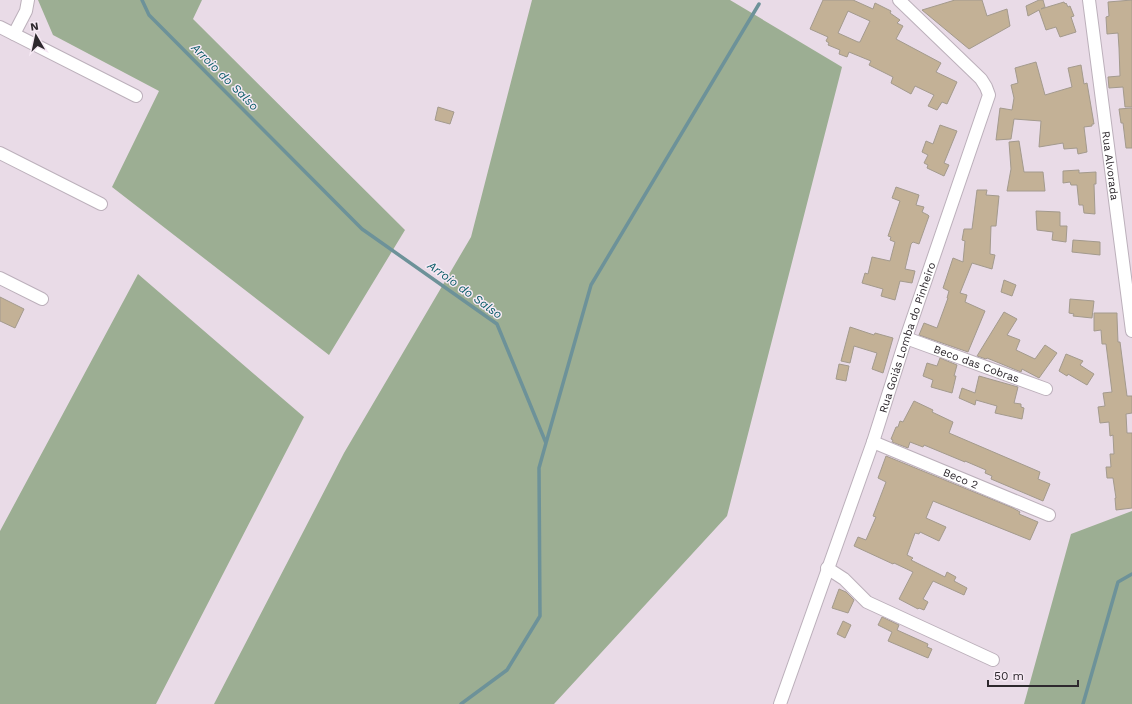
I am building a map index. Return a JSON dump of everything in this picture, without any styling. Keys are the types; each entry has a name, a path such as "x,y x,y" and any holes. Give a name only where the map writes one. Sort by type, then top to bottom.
{"street":[{"path":"14,34 26,11 28,0"},
{"name":"Rua Goiás Lomba do Pinheiro","path":"780,704 873,442 906,338 988,96 986,87 981,79 899,0"},
{"name":"Rua Alvorada","path":"1089,0 1132,331"},
{"path":"0,27 136,96"},
{"path":"0,153 101,204"},
{"path":"0,278 42,299"},
{"name":"Beco das Cobras","path":"906,338 1046,389"},
{"name":"Beco 2","path":"873,442 1049,515"},
{"path":"828,568 844,579 867,602 993,660"}],"green space":[{"path":"38,0 202,0 193,19 405,230 329,355 112,187 159,91 53,35"},
{"path":"532,0 730,0 842,67 727,516 554,704 214,704 344,453 471,237"},
{"path":"138,274 304,417 156,704 0,704 0,531"},
{"path":"1132,511 1132,704 1024,704 1071,534"}],"building":[{"path":"823,0 853,0 873,9 875,3 891,11 890,13 900,20 897,23 903,26 896,39 941,63 936,72 957,82 947,104 942,102 937,110 928,106 934,95 915,86 911,94 891,83 893,77 869,65 871,61 849,52 847,57 839,54 840,50 828,45 829,43 826,41 828,37 810,29","holes":["848,11 870,21 860,42 838,33"]},
{"path":"955,0 982,0 987,16 1007,9 1010,26 969,49 922,10"},
{"path":"1039,0 1043,0 1045,7 1041,9 1064,2 1068,7 1070,6 1074,16 1071,17 1076,32 1060,37 1056,27 1046,30 1039,10 1028,16 1026,6"},
{"path":"1132,0 1132,107 1125,107 1123,87 1109,88 1108,77 1120,76 1119,48 1118,33 1107,34 1106,17 1109,16 1108,2"},
{"path":"1036,62 1045,95 1072,87 1068,68 1081,65 1084,84 1087,83 1094,124 1092,124 1092,126 1084,127 1087,152 1078,154 1077,148 1064,149 1063,143 1039,147 1041,121 1014,119 1011,139 996,140 1000,108 1012,110 1014,98 1011,85 1018,83 1015,68"},
{"path":"438,107 454,112 450,124 435,120"},
{"path":"1132,108 1132,148 1126,148 1123,123 1121,123 1119,109"},
{"path":"940,125 957,131 944,163 949,165 944,176 927,168 928,165 924,163 928,155 922,152 926,141 933,144"},
{"path":"1019,141 1024,172 1043,172 1045,191 1007,191 1011,169 1009,142"},
{"path":"1079,170 1079,173 1096,172 1096,184 1094,184 1095,214 1084,213 1083,205 1079,205 1077,185 1071,185 1070,182 1063,183 1063,171"},
{"path":"896,187 919,195 916,205 924,207 922,212 929,216 919,244 913,242 911,244 905,269 915,271 912,283 900,281 895,300 881,296 883,289 862,283 865,273 868,274 872,257 890,261 895,242 890,240 891,237 888,236 900,201 892,198"},
{"path":"977,190 987,190 986,195 999,196 996,226 991,226 990,254 995,255 992,269 972,263 960,293 967,295 965,302 985,311 968,352 919,335 924,323 937,328 948,298 949,291 943,288 953,258 963,262 965,241 962,240 964,229 972,229"},
{"path":"1036,211 1060,212 1060,226 1067,226 1066,242 1052,240 1053,232 1037,230"},
{"path":"1073,240 1100,242 1100,255 1072,252"},
{"path":"1004,280 1016,285 1012,296 1001,292"},
{"path":"0,297 24,309 15,328 0,321"},
{"path":"1070,299 1094,301 1092,318 1073,316 1074,314 1069,313"},
{"path":"1004,312 1017,319 1007,335 1020,340 1016,350 1035,359 1045,345 1057,353 1039,378 1022,369 1021,372 987,358 977,356"},
{"path":"1094,313 1117,313 1118,342 1120,342 1127,396 1132,396 1132,413 1126,414 1127,433 1132,433 1132,508 1116,510 1113,478 1107,478 1106,467 1111,467 1110,454 1114,454 1113,435 1110,436 1109,422 1100,423 1098,407 1105,406 1103,393 1112,392 1106,344 1102,344 1101,330 1094,331"},
{"path":"850,327 874,335 875,333 893,338 883,373 872,369 877,353 854,346 850,363 841,361"},
{"path":"1066,354 1083,361 1080,365 1094,374 1087,385 1068,374 1067,376 1059,371"},
{"path":"940,358 957,365 952,393 931,387 933,380 923,376 927,363 937,366"},
{"path":"839,364 849,366 846,381 836,379"},
{"path":"979,376 1018,387 1014,403 1021,404 1021,407 1024,408 1022,419 995,413 997,406 976,400 975,405 959,398 962,388 975,393"},
{"path":"914,401 953,422 949,433 1040,472 1038,479 1050,484 1043,501 991,479 992,476 985,473 986,470 965,461 924,445 923,447 910,442 908,448 892,442 893,440 891,439 896,427 898,427 900,421 903,422"},
{"path":"886,456 1013,508 1020,512 1019,514 1038,522 1030,540 933,501 926,518 946,527 939,541 920,532 919,534 915,533 907,555 913,558 911,560 945,577 947,572 956,577 954,581 967,588 964,595 933,581 923,599 928,602 924,610 918,609 899,599 913,572 854,546 858,537 866,540 876,517 873,516 886,482 878,478"},
{"path":"839,589 846,592 854,600 848,613 832,608"},
{"path":"882,617 899,625 897,630 928,644 927,647 932,649 928,658 888,641 892,632 878,625"},
{"path":"843,621 851,625 845,638 837,634"}],"waterway":[{"name":"Arroio do Salso","path":"142,0 149,15 362,229 497,324 546,443 539,468 540,616 507,670 461,704"},
{"path":"546,443 591,285 759,4"},
{"path":"1083,704 1118,582 1132,574"}]}
